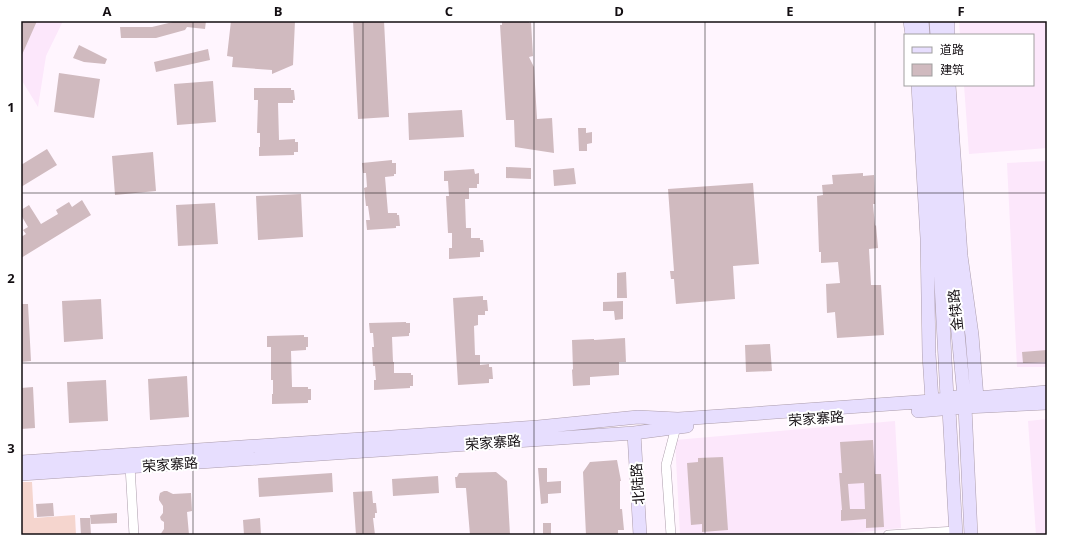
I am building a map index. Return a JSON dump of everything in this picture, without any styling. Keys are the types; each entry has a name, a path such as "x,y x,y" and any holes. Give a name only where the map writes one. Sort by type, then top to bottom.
{"street":[{"path":"910,21 912,34"},
{"path":"922,21 923,34"},
{"path":"936,21 937,34"},
{"path":"948,21 948,34"},
{"path":"918,86 927,238 929,354 932,401"},
{"name":"金犊路","path":"927,86 939,244 956,533"},
{"name":"金犊路","path":"940,86 952,280 964,402 971,535"},
{"path":"949,86 960,256 971,330 977,398"},
{"path":"964,402 977,398 1047,392"},
{"name":"荣家寨路","path":"21,462 530,428 638,417 678,419 932,401 948,404"},
{"path":"964,402 1047,403"},
{"name":"荣家寨路","path":"21,474 634,433 676,427 964,402"},
{"path":"671,535 666,465 676,427"},
{"name":"北陆路","path":"634,433 640,535"},
{"path":"130,466 134,535"},
{"path":"888,535 956,533"}],"shaded area":[{"path":"21,21 63,21 46,56 38,107 21,79"},
{"path":"959,21 1047,21 1047,148 969,154 964,86 1034,86 1034,34 960,34"},
{"path":"1047,161 1047,367 1017,367 1007,163"},
{"path":"1047,419 1047,535 1036,535 1028,421"},
{"path":"895,421 901,528 833,535 680,535 675,440"},
{"path":"21,482 32,482 34,518 75,515 76,535 21,535"}],"building":[{"path":"21,21 37,21 21,57"},
{"path":"177,21 206,21 205,29 187,27 185,30 156,38 121,38 120,27 152,27"},
{"path":"231,21 295,21 293,65 272,74 272,70 232,67 233,57 227,56"},
{"path":"353,21 384,21 389,117 358,119"},
{"path":"502,21 531,22 533,56 529,57 534,67 537,119 552,118 554,153 515,147 514,120 506,120 500,25 502,25"},
{"path":"79,45 107,59 105,64 84,62 73,58"},
{"path":"208,49 210,60 156,72 154,62"},
{"path":"59,73 100,79 94,118 54,112"},
{"path":"213,81 216,122 177,125 174,84"},
{"path":"254,88 291,88 291,90 294,90 295,100 293,100 293,103 278,103 279,140 295,139 295,142 298,142 298,152 294,152 294,155 259,156 260,133 257,133 258,100 254,100"},
{"path":"462,110 464,137 409,140 408,113"},
{"path":"578,128 586,128 586,133 592,132 592,143 587,144 587,151 579,151"},
{"path":"47,149 57,165 21,187 21,165"},
{"path":"153,152 156,191 115,195 112,156"},
{"path":"392,160 392,163 396,163 396,174 394,174 394,176 385,177 388,213 397,213 397,215 399,215 400,226 396,226 396,228 367,230 366,220 370,220 368,206 366,206 364,188 367,187 366,173 363,173 362,163"},
{"path":"506,167 531,168 531,179 506,178"},
{"path":"574,168 576,184 554,186 553,170"},
{"path":"474,169 475,174 479,173 479,184 477,184 477,188 469,188 469,199 465,199 466,228 471,228 471,238 480,238 480,240 483,240 484,252 480,252 480,257 449,259 449,248 452,248 452,233 448,233 446,196 449,196 448,181 444,181 444,171"},
{"path":"863,173 863,176 874,175 875,204 873,204 878,248 869,249 871,285 881,285 884,335 837,338 835,312 827,313 826,284 840,283 838,262 821,263 821,252 819,252 817,196 823,195 822,185 833,184 832,175"},
{"path":"753,183 759,264 733,266 735,299 676,304 674,279 671,279 670,271 674,271 668,189"},
{"path":"301,194 303,237 258,240 256,196"},
{"path":"82,200 91,215 21,258 21,237 26,234 23,230 28,227 21,215 21,210 29,205 41,224 58,214 56,210 69,202 72,207"},
{"path":"215,203 218,244 178,246 176,205"},
{"path":"626,272 627,298 617,298 617,273"},
{"path":"483,296 483,300 487,300 488,311 485,311 485,315 478,315 478,325 474,326 475,355 480,355 480,365 489,364 489,367 492,367 493,379 489,379 489,383 458,385 453,298"},
{"path":"101,299 103,339 64,342 62,301"},
{"path":"623,301 623,319 615,320 614,311 603,311 603,302"},
{"path":"21,304 28,304 31,361 21,362"},
{"path":"369,323 410,323 409,336 392,337 394,373 411,373 411,375 413,375 413,386 410,386 410,388 374,390 374,380 376,380 375,366 373,366 373,333 370,333"},
{"path":"304,335 304,337 308,337 308,347 306,347 306,350 291,351 292,387 308,387 308,389 311,389 311,400 308,400 308,403 272,404 273,380 271,380 271,347 267,347 267,336"},
{"path":"625,338 626,362 619,362 619,375 590,377 590,385 573,386 572,340"},
{"path":"770,344 772,371 746,372 745,345"},
{"path":"1047,350 1047,362 1023,363 1022,352"},
{"path":"187,376 189,417 150,420 148,379"},
{"path":"106,380 108,421 69,423 67,382"},
{"path":"33,387 35,428 21,429 21,388"},
{"path":"873,440 875,474 881,474 884,527 866,528 866,519 841,521 842,510 839,473 842,473 840,442","holes":["864,483 865,509 850,509 848,484"]},
{"path":"723,457 728,530 702,532 702,524 691,525 687,463 698,462 698,458"},
{"path":"617,460 621,481 620,509 622,509 624,530 618,530 618,535 586,535 583,472 590,462"},
{"path":"538,468 547,468 547,482 561,481 561,493 548,494 548,503 541,504"},
{"path":"496,472 507,481 510,535 470,535 466,488 456,488 455,477 457,477 459,473"},
{"path":"332,473 333,492 259,497 258,478"},
{"path":"438,476 439,493 393,496 392,479"},
{"path":"164,491 173,494 191,493 192,511 187,512 189,535 160,535 164,529 164,522 160,517 163,513 163,506 159,500 159,497 160,493"},
{"path":"372,491 373,503 376,503 377,513 375,513 375,518 373,518 375,535 356,535 353,492"},
{"path":"53,503 54,516 37,517 36,504"},
{"path":"117,513 117,523 91,524 90,515"},
{"path":"80,518 90,518 91,535 81,535"},
{"path":"260,518 261,535 244,535 243,520"},
{"path":"543,523 551,523 551,535 543,535"}]}
